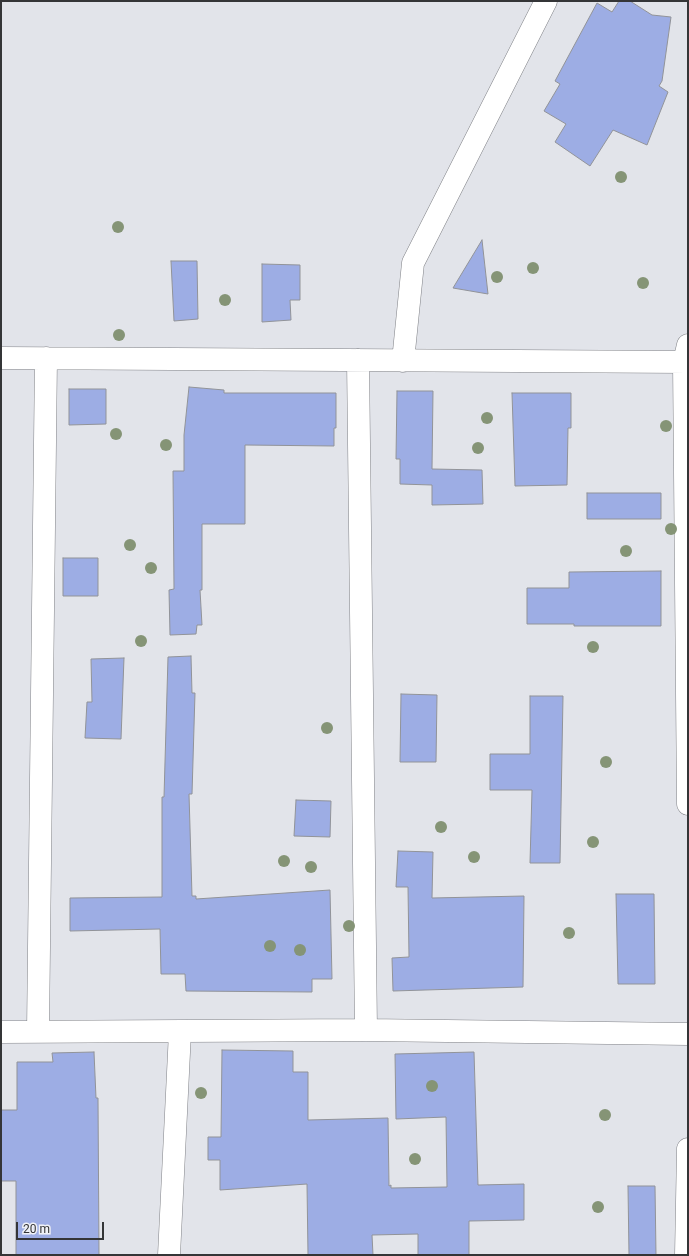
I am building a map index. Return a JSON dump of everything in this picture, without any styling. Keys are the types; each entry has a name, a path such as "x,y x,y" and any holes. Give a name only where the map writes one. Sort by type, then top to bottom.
{"street":[{"path":"403,361 413,263 546,1"},
{"path":"1,358 403,361 687,356 688,804"},
{"path":"38,1031 46,358"},
{"path":"358,360 366,1030"},
{"path":"1,1032 366,1030 688,1034"},
{"path":"169,1255 180,1032"},
{"path":"686,1255 688,1149"}],"building":[{"path":"619,1 630,1 652,15 671,17 662,81 659,86 668,92 647,145 613,130 590,166 555,142 566,124 544,111 560,84 555,81 597,3 612,12"},
{"path":"482,240 488,294 453,288"},
{"path":"171,261 197,261 198,319 174,321"},
{"path":"262,264 300,265 300,300 290,300 291,320 262,322"},
{"path":"189,387 224,390 224,393 336,393 336,428 334,428 334,446 245,445 245,524 202,524 202,590 200,590 202,625 197,625 196,634 170,635 169,590 174,589 173,471 184,471 184,435"},
{"path":"69,389 106,389 106,424 69,425"},
{"path":"397,391 433,391 432,469 482,470 483,504 432,505 432,485 400,484 400,459 396,459"},
{"path":"512,393 571,393 571,428 568,428 567,485 515,486"},
{"path":"587,493 661,493 661,519 587,519"},
{"path":"63,558 98,558 98,596 63,596"},
{"path":"661,571 661,626 574,626 574,624 527,624 527,588 569,588 569,572"},
{"path":"191,656 192,693 195,693 192,794 189,794 192,896 196,896 196,899 330,890 332,979 312,979 312,992 186,991 185,974 161,974 160,929 70,931 70,898 162,897 162,797 164,797 168,657"},
{"path":"124,658 121,739 85,738 87,702 92,702 91,659"},
{"path":"401,694 437,695 436,762 400,762"},
{"path":"530,696 563,696 560,863 530,863 532,790 490,790 490,754 530,754"},
{"path":"296,800 331,801 330,837 294,836"},
{"path":"398,851 433,852 432,898 524,896 523,987 393,991 392,958 409,957 408,887 396,887"},
{"path":"616,894 654,894 655,984 618,984"},
{"path":"222,1050 293,1051 293,1072 308,1072 308,1120 388,1118 389,1186 391,1185 391,1188 447,1187 446,1117 396,1119 395,1054 474,1052 478,1185 524,1184 524,1220 469,1221 469,1255 418,1255 418,1234 372,1235 373,1255 308,1255 307,1184 220,1190 220,1160 208,1160 208,1137 221,1137"},
{"path":"94,1052 96,1098 98,1098 99,1255 16,1255 16,1181 1,1181 1,1110 17,1110 17,1062 53,1062 52,1053"},
{"path":"628,1186 655,1186 656,1255 629,1255"}]}
